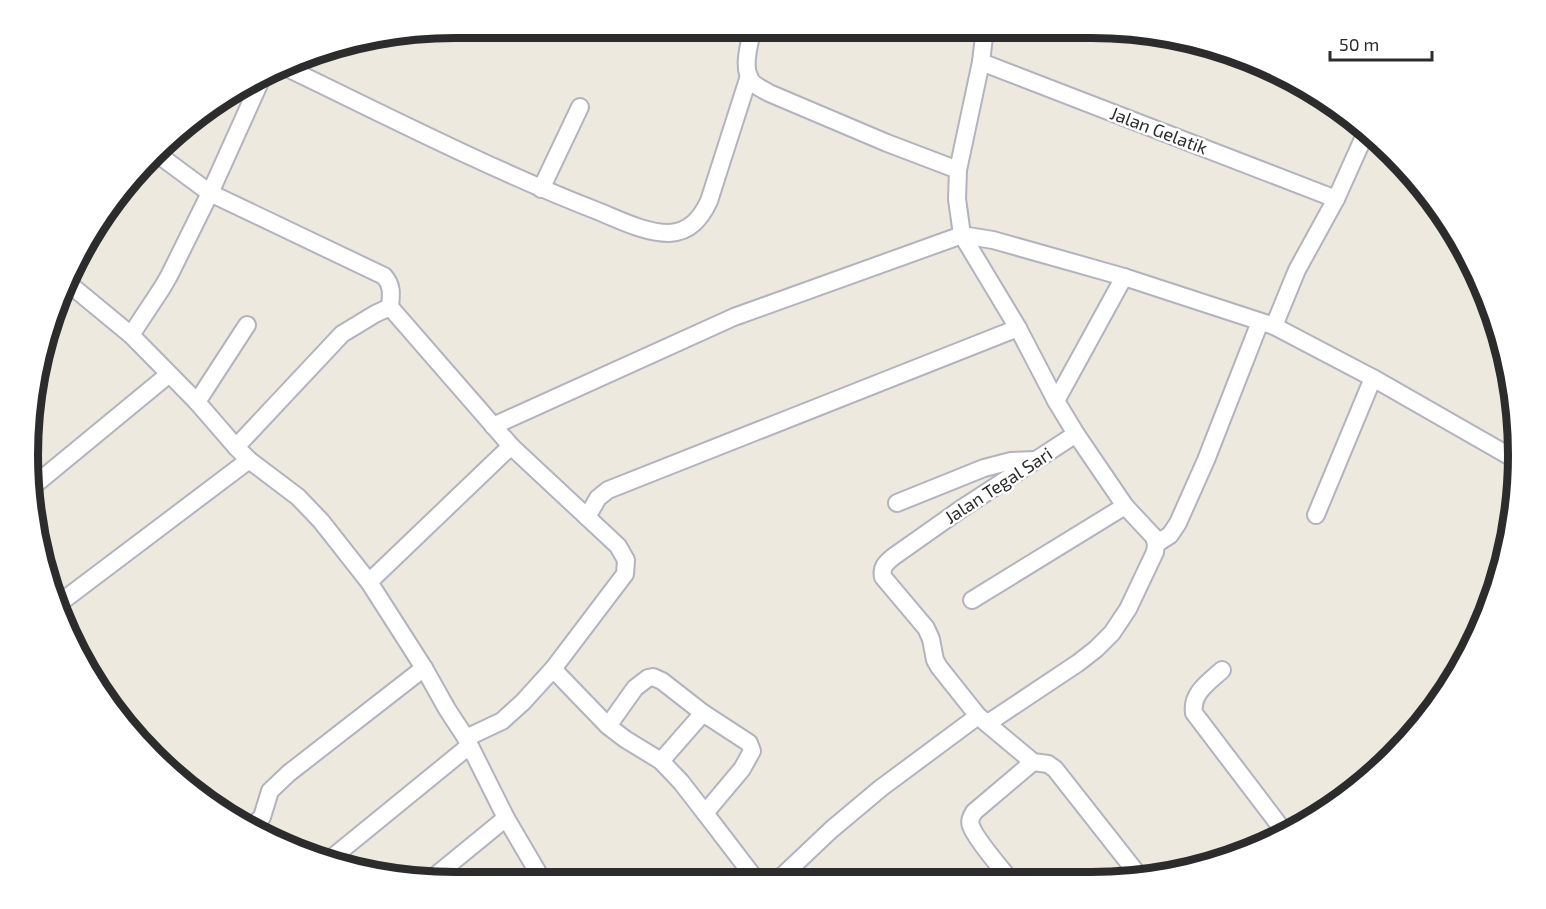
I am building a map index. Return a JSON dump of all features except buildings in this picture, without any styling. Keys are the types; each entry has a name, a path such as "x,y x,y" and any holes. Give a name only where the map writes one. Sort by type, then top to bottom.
{"street":[{"path":"751,38 747,63 749,76 753,83 769,93 958,170"},
{"path":"787,872 832,829 881,788 983,719 1078,663 1096,649 1112,633 1128,609 1155,552 1154,537 1125,506 1076,434 1018,328 962,235 957,199 958,170 981,62 984,38"},
{"name":"Jalan Gelatik","path":"981,62 1336,199"},
{"path":"292,70 541,189 645,229 670,233 684,230 699,219 709,201 749,76"},
{"path":"131,335 162,288 210,193 258,87"},
{"path":"541,189 580,107"},
{"path":"1156,544 1170,535 1178,523 1267,324 1336,199 1362,138"},
{"path":"162,158 210,193 384,276 391,289 390,307 511,446 618,546 626,566 625,574 553,669 513,711 468,742 336,854"},
{"path":"493,426 734,317 962,235 993,240 1124,277 1267,324 1373,378 1508,455"},
{"path":"1056,401 1124,277"},
{"path":"73,287 131,335 249,460 298,496 369,582 468,742 506,818 538,872"},
{"path":"236,447 342,334 390,307"},
{"path":"196,402 247,325"},
{"path":"587,517 598,498 608,490 1018,328"},
{"path":"38,482 168,375"},
{"path":"1316,515 1373,378"},
{"name":"Jalan Tegal Sari","path":"983,719 939,667 926,628 883,578 883,568 886,562 922,536 1076,434"},
{"path":"369,582 511,446"},
{"path":"64,600 249,460"},
{"path":"897,503 984,468 1016,460 1037,460"},
{"path":"972,600 1125,506"},
{"path":"257,822 262,817 270,791 289,773 424,668"},
{"path":"553,669 608,726 661,761 681,783 750,872"},
{"path":"1222,670 1200,690 1195,698 1194,713 1280,826"},
{"path":"608,726 635,688 653,677 662,681 703,713 749,743 752,751 749,758 705,813"},
{"path":"661,761 703,713"},
{"path":"983,719 1033,762 1048,764 1056,769 1130,870"},
{"path":"1004,872 975,834 970,819 974,812 1033,762"},
{"path":"441,872 506,818"}]}
